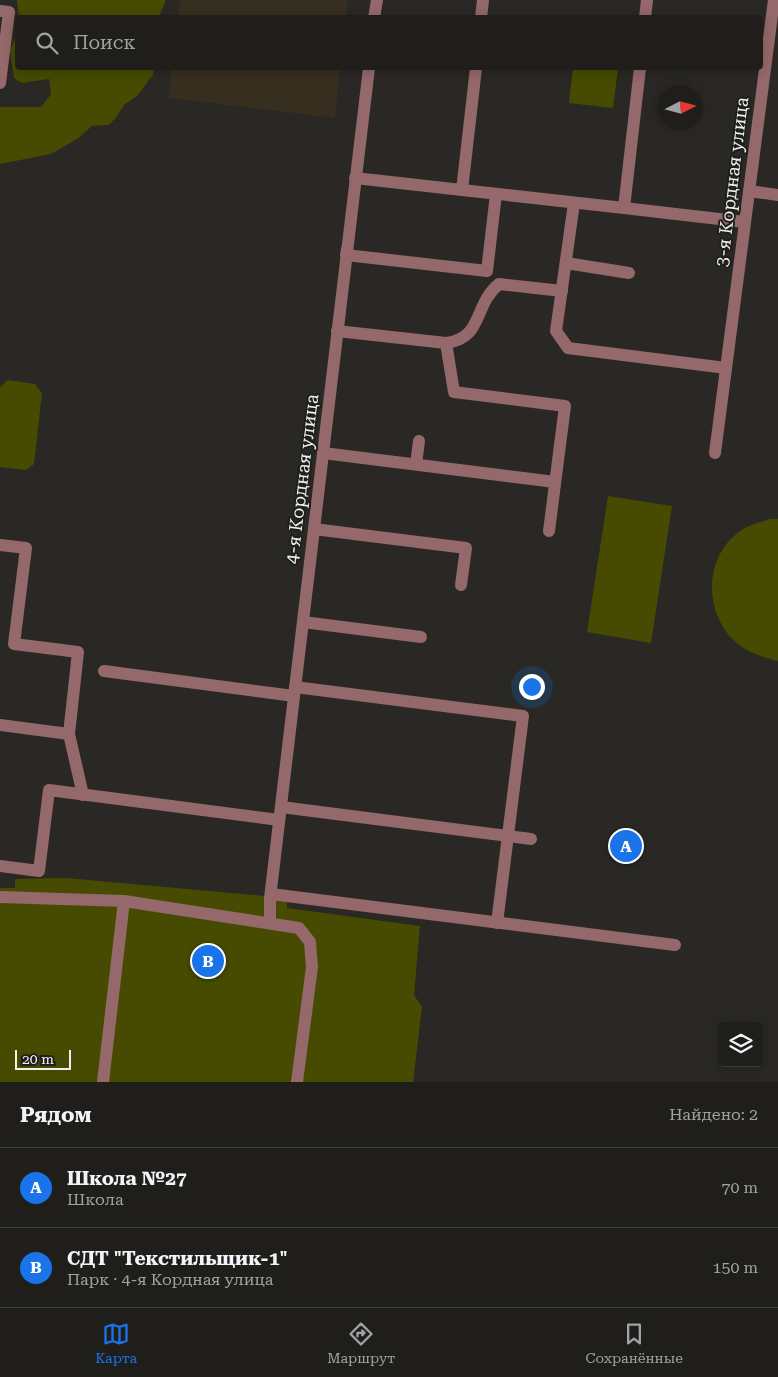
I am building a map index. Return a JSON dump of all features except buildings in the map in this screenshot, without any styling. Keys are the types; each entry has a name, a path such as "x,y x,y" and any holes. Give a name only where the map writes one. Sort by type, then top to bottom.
{"street":[{"path":"374,15 376,0"},
{"path":"481,15 483,0"},
{"path":"645,15 647,0"},
{"name":"3-я Кордная улица","path":"715,453 774,0"},
{"path":"0,11 10,12 0,83"},
{"name":"4-я Кордная улица","path":"270,923 270,894 368,70"},
{"path":"462,190 476,70"},
{"path":"624,208 640,70"},
{"path":"356,178 745,222"},
{"path":"749,191 778,195"},
{"path":"347,249 346,255 487,271 496,194"},
{"path":"574,203 556,331 568,348 726,368"},
{"path":"566,263 629,273"},
{"path":"337,332 446,343 458,341 469,334 489,292 499,284 562,291"},
{"path":"446,343 454,392 565,406 549,531"},
{"path":"416,464 419,441"},
{"path":"323,453 555,482"},
{"path":"314,529 466,548 461,585"},
{"path":"0,544 26,548 14,644 78,652 68,734 82,795"},
{"path":"303,622 421,637"},
{"path":"104,671 523,716 497,922"},
{"path":"0,725 68,734"},
{"path":"0,866 39,871 49,790 82,795 531,839"},
{"path":"270,894 675,945"},
{"path":"0,897 124,901 299,928 310,942 312,967 297,1082"},
{"path":"103,1082 124,901"}],"shaded area":[{"path":"17,0 166,0 160,15 19,15"},
{"path":"180,0 348,0 346,15 178,15"},
{"path":"15,37 15,70 154,70 153,75 137,96 124,105 115,119 108,125 92,126 77,139 51,154 0,164 0,107 41,107 51,94 49,79 22,83 14,78 10,51"},
{"path":"172,70 340,70 335,118 168,98"},
{"path":"573,70 618,70 613,108 569,103"},
{"path":"8,380 35,384 42,393 34,464 26,470 0,467 0,387"},
{"path":"608,496 672,506 651,643 587,632"},
{"path":"770,519 778,519 778,661 763,657 739,645 727,632 718,618 713,601 712,585 714,568 721,553 731,539 745,528"},
{"path":"66,878 287,898 287,908 420,926 414,995 422,1007 413,1082 0,1082 0,888 15,888 15,879"}],"place":[{"name":"Школа №27","path":"626,846"},
{"name":"СДТ \"Текстильщик-1\"","path":"208,961"}]}
